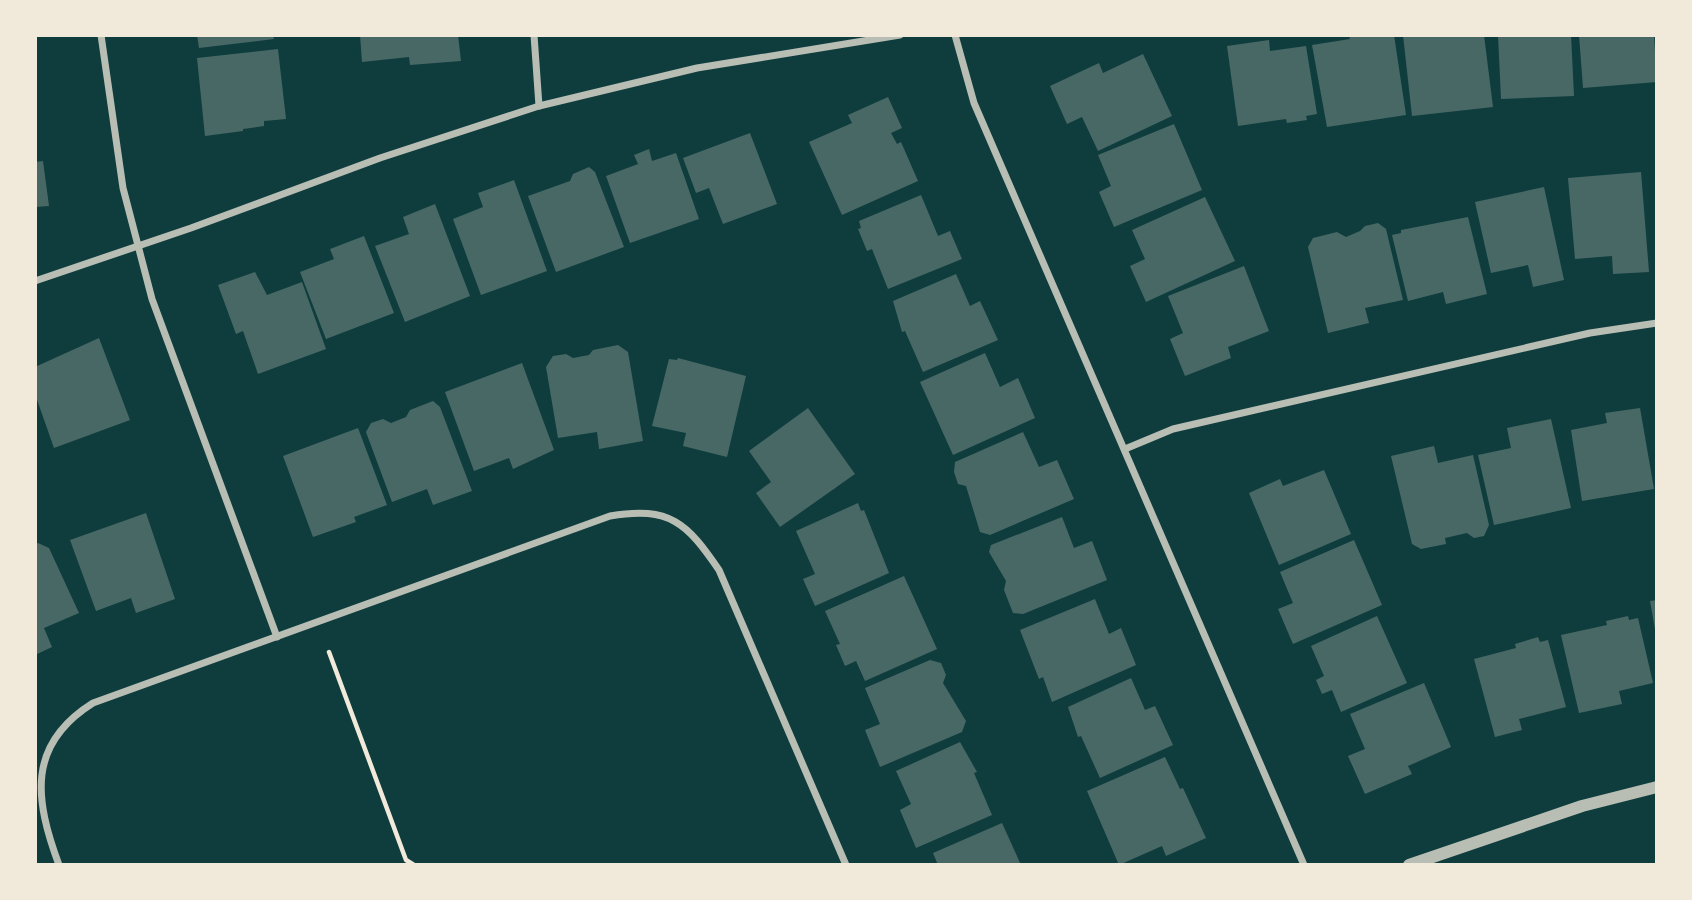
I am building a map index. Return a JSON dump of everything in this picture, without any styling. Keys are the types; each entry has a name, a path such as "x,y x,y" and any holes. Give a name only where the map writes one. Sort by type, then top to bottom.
{"street":[{"path":"101,35 123,188 152,299 276,637"},
{"path":"534,35 539,106"},
{"path":"35,281 380,158 539,106 696,68 900,35"},
{"path":"955,35 974,103 1304,865"},
{"path":"1125,449 1173,429 1590,333 1657,323"},
{"path":"59,865 41,811 39,781 49,750 65,724 93,703 610,516 637,512 665,515 697,537 719,570 846,865"},
{"path":"1409,865 1582,806 1657,787"}],"path":[{"path":"329,652 405,862 414,865"}],"building":[{"path":"197,35 273,35 274,39 199,48"},
{"path":"360,35 458,35 461,61 410,65 409,57 362,62"},
{"path":"1349,35 1394,35 1406,115 1327,127 1312,45 1350,39"},
{"path":"1403,35 1484,35 1493,107 1412,116"},
{"path":"1498,35 1571,35 1574,96 1501,99"},
{"path":"1579,35 1654,35 1657,82 1583,88"},
{"path":"1269,40 1270,51 1306,46 1317,114 1306,116 1307,120 1287,123 1286,119 1238,126 1227,46"},
{"path":"278,49 286,119 264,121 264,126 243,131 205,136 197,58"},
{"path":"1143,54 1172,116 1098,151 1082,117 1067,124 1050,86 1099,63 1103,73"},
{"path":"888,97 902,128 891,133 897,144 901,142 918,181 842,215 809,142 852,123 848,115"},
{"path":"1174,124 1202,190 1114,227 1099,192 1111,186 1098,155"},
{"path":"750,133 777,204 723,224 709,188 696,193 683,158"},
{"path":"649,149 652,161 676,153 699,219 630,243 606,176 638,164 634,155"},
{"path":"43,161 49,206 35,207 35,162"},
{"path":"589,167 595,172 624,247 556,272 528,196 570,181 573,174"},
{"path":"1641,172 1649,272 1613,274 1612,256 1575,259 1568,178"},
{"path":"514,180 547,271 481,295 453,219 483,207 478,193"},
{"path":"1544,187 1564,280 1533,287 1528,265 1491,273 1475,202"},
{"path":"921,195 938,236 950,231 962,259 888,289 872,249 867,251 858,229 861,228 859,221"},
{"path":"1205,197 1235,261 1146,302 1130,266 1145,259 1132,230"},
{"path":"435,204 470,296 405,322 375,246 409,234 403,217"},
{"path":"1468,217 1487,294 1446,304 1443,292 1408,301 1392,235 1401,233 1401,230"},
{"path":"1378,223 1386,229 1403,300 1365,308 1369,323 1328,333 1308,247 1313,238 1337,232 1346,237 1365,226"},
{"path":"364,236 394,313 326,339 300,272 334,259 330,249"},
{"path":"1244,266 1269,331 1228,347 1231,358 1185,376 1170,339 1183,333 1168,296"},
{"path":"255,272 267,295 302,282 326,349 258,374 243,331 236,334 218,285"},
{"path":"956,274 970,306 980,301 998,340 923,372 905,331 902,332 893,301"},
{"path":"99,338 130,420 54,448 35,394 35,367"},
{"path":"618,345 628,352 643,441 599,449 597,432 558,438 546,367 553,356 566,354 573,358 589,355 593,350"},
{"path":"985,353 1000,387 1018,378 1035,418 953,455 920,382"},
{"path":"678,358 746,376 727,457 683,446 686,433 652,426 669,359"},
{"path":"522,363 554,450 513,469 509,458 474,471 445,392"},
{"path":"433,401 440,407 472,491 433,505 427,489 392,502 366,432 371,423 383,419 391,423 406,417 410,410"},
{"path":"808,408 855,474 780,527 756,493 771,482 749,451"},
{"path":"1640,408 1654,489 1582,501 1571,430 1607,423 1605,413"},
{"path":"1551,419 1571,508 1494,525 1478,455 1511,448 1507,428"},
{"path":"358,428 387,505 354,517 356,522 313,537 283,456"},
{"path":"1023,432 1039,467 1057,460 1074,499 990,535 980,532 966,486 958,484 954,472 955,462"},
{"path":"1434,446 1438,463 1473,455 1489,525 1484,536 1474,538 1467,533 1445,538 1446,544 1421,549 1412,544 1391,456"},
{"path":"1324,470 1351,534 1279,565 1249,493 1280,479 1283,486"},
{"path":"858,503 861,511 864,510 889,573 815,606 803,579 815,574 796,531"},
{"path":"146,513 175,599 136,613 131,598 96,611 70,540"},
{"path":"1062,517 1074,548 1092,541 1107,580 1023,614 1013,613 1004,590 1006,581 989,552 991,545"},
{"path":"1354,540 1382,605 1293,644 1278,609 1293,603 1280,572"},
{"path":"38,543 49,548 79,613 44,628 52,647 35,655 35,545"},
{"path":"904,576 937,649 865,681 856,661 845,666 836,645 840,644 825,611"},
{"path":"1095,599 1109,634 1121,628 1136,665 1052,702 1043,677 1039,679 1020,630"},
{"path":"1657,600 1657,635 1656,635 1650,601"},
{"path":"1377,616 1407,683 1341,712 1332,690 1322,694 1316,680 1324,676 1311,646"},
{"path":"1628,616 1629,620 1638,618 1653,683 1619,691 1622,704 1579,713 1561,635 1607,625 1606,621"},
{"path":"1538,637 1540,642 1548,640 1566,707 1519,719 1522,730 1495,737 1474,659 1516,648 1515,644"},
{"path":"930,660 941,663 946,675 943,683 966,721 962,732 880,767 865,730 880,724 865,688"},
{"path":"1131,678 1145,710 1155,706 1173,745 1100,778 1081,736 1078,737 1068,707"},
{"path":"1424,683 1451,747 1408,766 1412,774 1365,794 1348,756 1365,749 1350,714"},
{"path":"960,742 977,772 974,773 992,815 916,848 900,810 911,804 896,771"},
{"path":"1165,757 1206,838 1166,856 1162,846 1119,865 1087,791"},
{"path":"1002,823 1021,865 938,865 933,853"}]}
